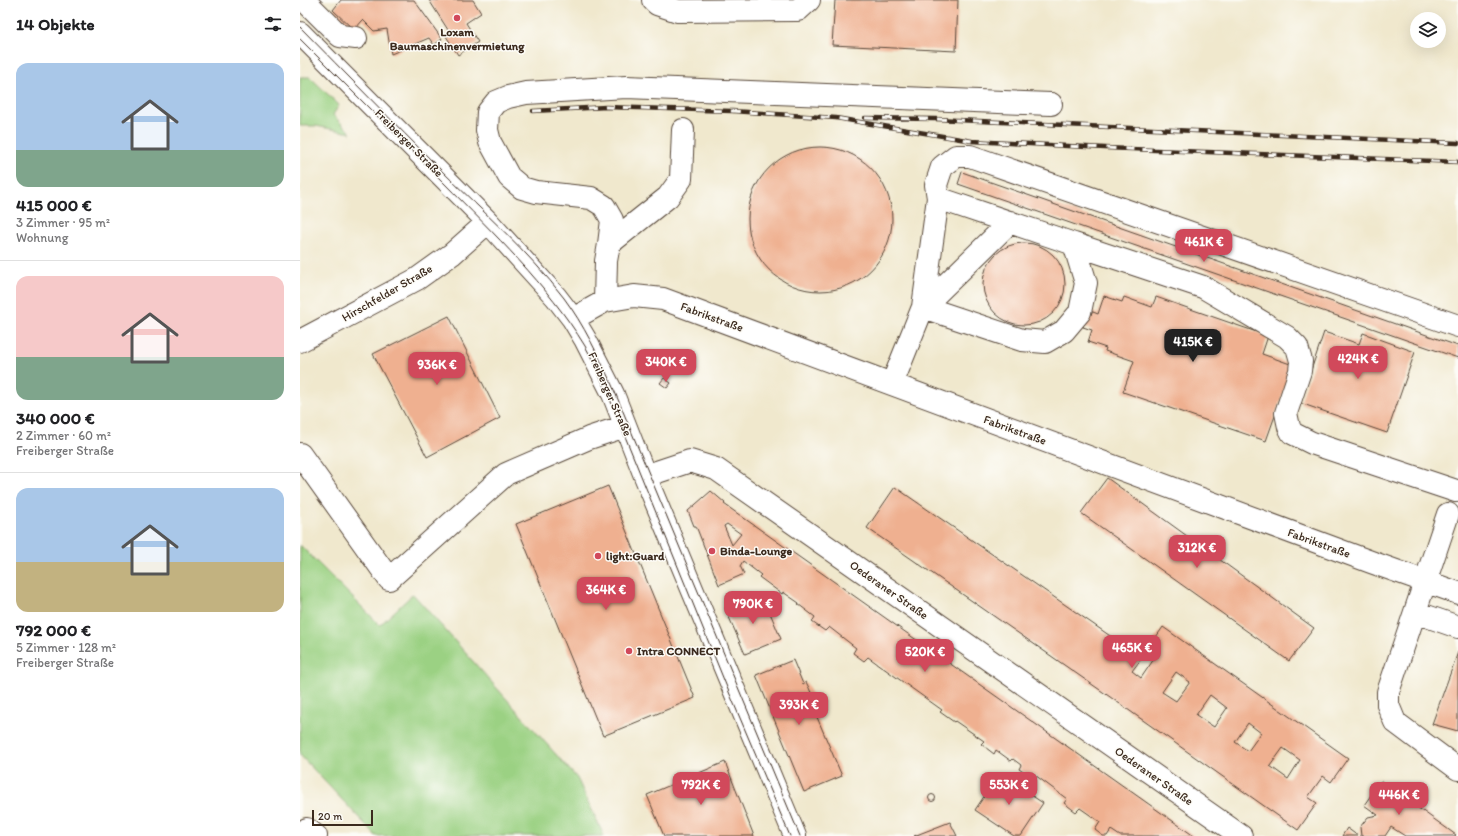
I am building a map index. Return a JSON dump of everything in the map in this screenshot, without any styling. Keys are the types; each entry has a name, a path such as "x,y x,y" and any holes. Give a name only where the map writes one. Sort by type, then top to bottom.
{"street":[{"path":"304,0 340,36 356,38"},
{"path":"653,0 657,4 678,11 798,10 809,0"},
{"name":"Freiberger Straße","path":"300,33 488,222 539,276 573,319 599,365 795,836"},
{"path":"605,301 606,261 612,220 604,206 591,198 536,192 522,188 510,177 490,142 487,130 488,112 496,102 508,97 526,93 626,87 1051,104"},
{"path":"609,244 668,197 681,179 683,130"},
{"path":"892,384 923,307 938,198 936,185 942,167 956,156 970,156 1458,326"},
{"path":"938,198 1203,287 1287,337 1297,347 1301,361 1300,371 1286,413 1288,427 1292,433 1312,443 1456,491"},
{"name":"Hirschfelder Straße","path":"300,341 417,279 452,254 488,222"},
{"path":"923,307 1010,222"},
{"path":"923,307 1022,340 1045,342 1064,331 1080,312 1086,283 1074,244"},
{"name":"Fabrikstraße","path":"573,319 605,301 634,296 663,299 1458,593"},
{"path":"300,454 389,578 506,474 589,438 625,426"},
{"name":"Oederaner Straße","path":"645,476 690,462 716,469 1241,836"},
{"path":"1448,514 1388,692 1388,705 1395,722 1458,769"},
{"path":"1415,612 1458,627"},
{"path":"301,836 307,829 316,836"}],"green space":[{"path":"300,77 310,77 339,105 333,115 351,133 316,126 300,126"},
{"path":"300,545 380,625 413,594 577,778 604,836 376,836 300,755"}],"building":[{"path":"341,0 414,0 442,39 434,45 429,38 391,54 387,29 374,31 363,20 354,30 333,10"},
{"name":"Loxam Baumaschinenvermietung","path":"429,0 473,0 481,13 466,23 478,42 458,55 446,36 450,33"},
{"path":"835,0 958,0 956,51 832,45"},
{"path":"813,147 827,147 841,150 860,159 876,173 889,198 892,219 891,233 886,247 876,265 866,275 841,288 827,291 813,291 799,288 780,279 764,265 751,240 748,226 748,212 751,198 760,179 774,163 799,150"},
{"path":"962,172 1458,346 1458,358 958,184"},
{"path":"1024,243 1040,246 1053,255 1062,268 1065,284 1062,300 1053,313 1040,322 1024,325 1008,322 995,313 986,300 983,284 986,268 995,255 1008,246"},
{"path":"1104,296 1122,302 1124,297 1152,307 1156,297 1268,336 1262,354 1293,365 1266,441 1123,392 1134,361 1105,351 1106,348 1088,342 1092,330 1083,327 1088,310 1098,314"},
{"path":"449,316 500,418 427,457 373,354"},
{"path":"1324,332 1359,344 1363,333 1415,352 1387,433 1300,403"},
{"path":"664,378 671,383 667,388 660,383"},
{"path":"1107,478 1314,628 1289,661 1081,513"},
{"path":"608,486 695,698 603,736 516,524"},
{"path":"895,487 1142,658 1132,671 1141,678 1156,656 1147,650 1163,627 1348,758 1331,782 1323,776 1308,797 1317,803 1298,830 867,528","holes":["1176,672 1190,682 1176,701 1162,692","1210,695 1227,708 1214,727 1196,715","1248,723 1261,733 1248,751 1235,742","1283,748 1300,760 1288,779 1270,766"]},
{"path":"711,491 725,503 724,504 1194,836 1120,836 1111,830 1107,836 1103,836 1095,830 1100,822 1080,808 1076,812 1064,803 1067,799 1035,775 1032,778 1019,769 1021,765 1013,759 1011,761 996,750 994,754 981,744 984,741 940,712 942,710 868,657 864,661 853,653 856,648 829,627 825,631 812,622 815,617 798,604 799,603 783,592 782,594 759,577 761,575 743,561 740,566 744,574 719,585 696,526 694,526 688,511","holes":["727,524 741,534 732,545 724,526"]},
{"path":"751,597 761,604 764,609 768,608 781,639 745,654 725,608"},
{"path":"1458,652 1458,731 1432,724"},
{"path":"793,660 803,684 806,682 812,695 808,696 842,776 804,792 756,675"},
{"path":"725,762 754,836 664,836 647,795"},
{"path":"999,774 1043,803 1021,836 1014,836 975,810"},
{"path":"1381,781 1456,835 1405,836 1391,827 1385,836 1361,836 1360,827 1368,817 1378,815 1364,805"},
{"path":"932,794 935,795 935,801 932,802 929,801 928,798 929,795"},
{"path":"950,822 957,836 914,836"},
{"path":"1347,828 1358,836 1342,836"}],"tram line":[{"path":"300,27 520,248 564,298 578,319 596,351 612,385 800,836"},
{"path":"300,39 519,260 554,302 585,346 605,387 726,685 790,836"}],"railway":[{"path":"533,111 606,107 732,111 836,118 972,141 1105,148 1458,162"},
{"path":"865,118 935,119 1458,143"}],"place":[{"name":"Loxam Baumaschinenvermietung","path":"457,18"},
{"name":"Binda-Lounge","path":"712,551"},
{"name":"light:Guard","path":"598,556"},
{"name":"Intra CONNECT","path":"629,651"}]}
